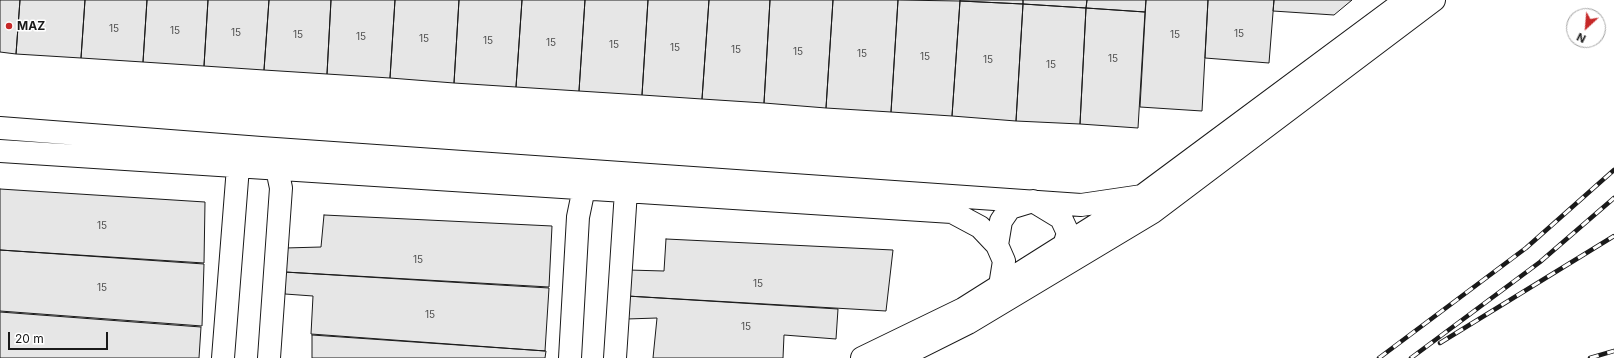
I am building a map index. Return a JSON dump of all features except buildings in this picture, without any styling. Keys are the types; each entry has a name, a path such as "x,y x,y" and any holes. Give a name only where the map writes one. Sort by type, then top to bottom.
{"street":[{"path":"862,358 963,309 1142,196 1406,0"},
{"path":"898,358 968,323 1153,212 1434,0"},
{"path":"0,128 595,177 626,191 952,212 980,227 998,245 1004,261 1000,286"},
{"path":"222,358 238,167 256,148"},
{"path":"256,148 277,169 281,188 269,358"},
{"path":"0,151 277,169 595,177 1033,201 1081,205 1142,196"},
{"path":"570,358 578,217 595,177"},
{"path":"615,358 626,191"},
{"path":"998,245 1001,221 1010,208 1033,201 1061,218 1068,233 1055,271"}],"railway":[{"path":"1379,358 1526,248 1614,170"},
{"path":"1411,358 1540,262 1614,198"},
{"path":"1440,343 1614,236"},
{"path":"1590,358 1614,351"}],"place":[{"name":"MAZ","path":"9,26"}]}
